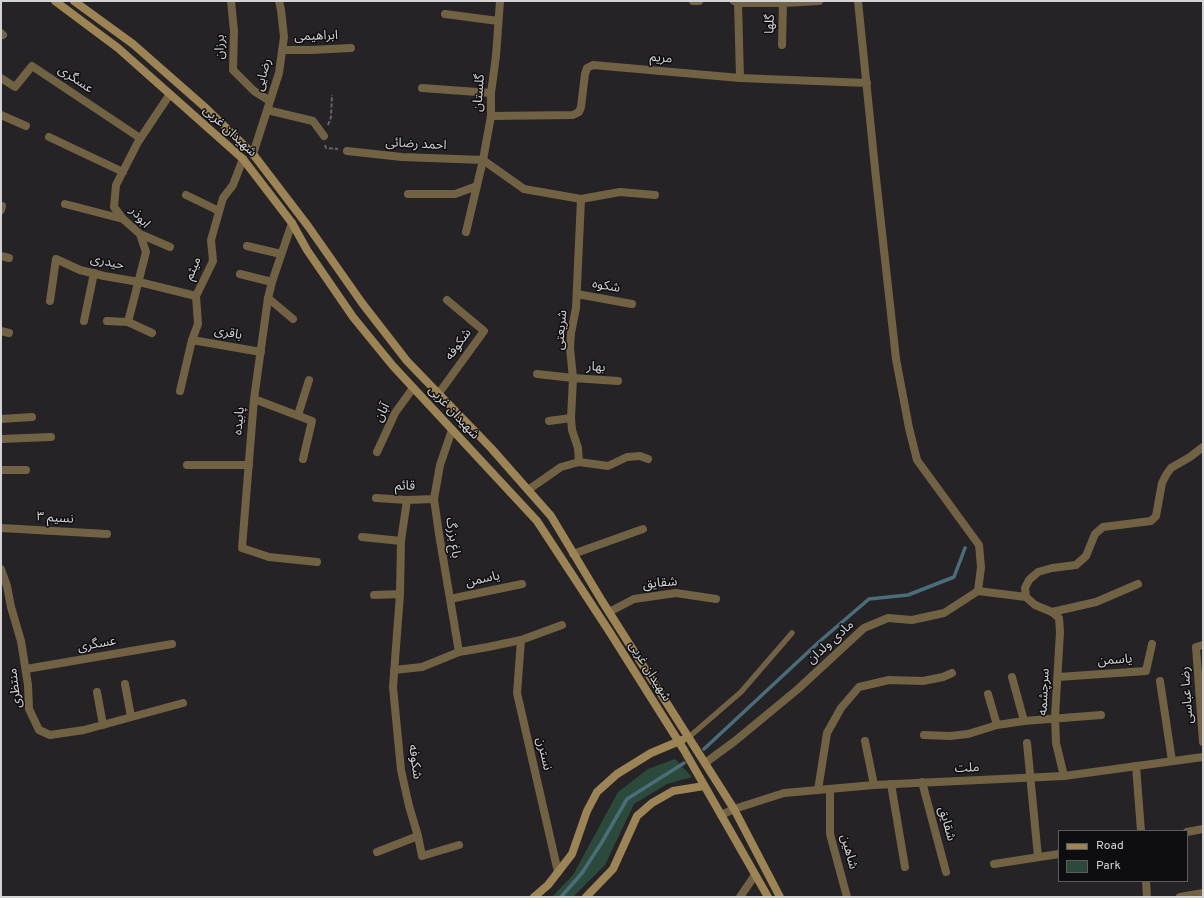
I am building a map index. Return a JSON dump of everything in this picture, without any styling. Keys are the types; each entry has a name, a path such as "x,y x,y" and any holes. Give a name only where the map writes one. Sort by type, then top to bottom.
{"main road":[{"name":"شهیدان غربی","path":"55,1 118,48 243,159 292,224 307,250 353,317 393,366 537,521 679,742 768,897"},
{"name":"شهیدان غربی","path":"74,1 133,44 207,109 253,154 308,226 362,303 403,355 438,394 491,448 551,516 609,612 734,809 780,897"},
{"path":"534,897 548,885 572,854 585,818 597,792 617,774 651,753 689,737"},
{"path":"586,897 613,869 637,816 652,803 673,791 704,786"}],"street":[{"name":"برزان","path":"230,1 234,31 233,70 254,91 270,101"},
{"name":"رضایی","path":"253,154 279,73 284,36 279,1"},
{"name":"گلستان","path":"466,232 483,160 491,116 491,93 500,1"},
{"path":"693,2 699,1"},
{"path":"740,78 736,2 783,3 819,1"},
{"path":"858,1 896,360 909,428 917,460 979,546 981,567 978,591 1026,597 1035,605 1052,612 1096,602 1138,584"},
{"name":"گلها","path":"782,45 783,3"},
{"path":"445,14 498,21"},
{"name":"ابراهیمی","path":"282,50 350,48"},
{"name":"مریم","path":"491,116 573,115 579,112 585,74 587,68 593,65 740,78 867,83"},
{"name":"عسگری","path":"1,78 15,87 32,66 140,138"},
{"path":"422,88 491,93"},
{"name":"ابوذر","path":"128,322 146,252 140,234 123,219 114,207 116,185 140,138 170,94"},
{"path":"267,110 314,121 324,136"},
{"path":"1,115 26,126"},
{"path":"49,136 123,172"},
{"name":"احمد رضائی","path":"347,151 402,157 483,160"},
{"name":"میثم","path":"180,391 192,340 198,324 196,296 213,261 211,240 223,198 233,185 243,159"},
{"path":"483,160 524,189 581,200 620,192 655,195"},
{"path":"408,194 455,194 477,186"},
{"path":"186,195 219,211"},
{"name":"شریعتی","path":"579,462 578,448 572,430 571,418 573,378 570,340 576,308 581,200"},
{"path":"65,204 123,219"},
{"name":"پابیده","path":"292,224 281,254 268,298 254,399 242,548 269,557 317,562"},
{"path":"140,234 170,247"},
{"path":"247,246 281,254"},
{"name":"حیدری","path":"50,301 56,259 80,270 196,296"},
{"path":"84,321 94,273"},
{"path":"240,274 272,282"},
{"name":"شکوه","path":"577,294 632,304"},
{"path":"268,298 293,319"},
{"name":"شکوفه","path":"438,394 484,331 447,300"},
{"path":"107,321 128,322 152,333"},
{"name":"باقری","path":"192,340 261,352"},
{"name":"بهار","path":"537,374 618,381"},
{"path":"298,415 309,380"},
{"name":"آبان","path":"377,452 395,413 413,388"},
{"path":"254,399 312,421 303,459"},
{"path":"1,419 32,416"},
{"path":"549,421 571,418"},
{"name":"باغ بزرگ","path":"452,430 440,465 434,499 459,652"},
{"path":"1,439 51,437"},
{"path":"1026,597 1025,588 1029,580 1038,572 1076,564 1086,556 1095,534 1103,528 1151,521 1156,516 1162,483 1171,468 1190,457 1203,447"},
{"path":"528,490 561,468 579,462 608,466 627,457 640,456 648,459"},
{"path":"187,465 249,465"},
{"path":"1,470 26,470"},
{"name":"قائم","path":"376,498 407,500 434,499"},
{"name":"شکوفه","path":"407,500 401,541 400,594 393,686 401,770 422,856 459,845"},
{"name":"نسیم ۳","path":"1,528 107,534"},
{"path":"573,554 643,529"},
{"path":"362,537 401,541"},
{"name":"منتظری","path":"1,569 7,586 11,607 21,641 28,685 28,709 39,730 50,735 84,730 183,703"},
{"name":"یاسمن","path":"450,599 522,584"},
{"name":"مادی ولدان","path":"705,763 735,741 798,689 864,628 888,618 912,620 944,613 978,591"},
{"name":"شقایق","path":"609,612 634,599 676,593 716,599"},
{"path":"374,595 400,594"},
{"name":"سرچشمه","path":"1052,612 1059,618 1060,632 1055,718 1056,743 1064,776"},
{"path":"394,670 422,667 459,652 521,640 562,624"},
{"name":"نسترن","path":"521,640 517,693 558,872"},
{"name":"عسگری","path":"26,669 172,644"},
{"name":"یاسمن","path":"1058,677 1146,671 1152,644"},
{"name":"رضا عباسی","path":"1200,646 1203,742"},
{"path":"818,790 827,733 842,708 859,687 889,680 923,681 943,677 952,673"},
{"path":"1012,677 1024,721"},
{"path":"1160,681 1172,761"},
{"path":"125,684 131,717"},
{"path":"97,692 103,725"},
{"path":"988,694 997,725"},
{"path":"924,735 950,736 968,734 997,725 1024,721 1101,715"},
{"path":"865,741 874,785"},
{"path":"1027,743 1038,857"},
{"name":"ملت","path":"721,815 734,809 784,793 922,782 1064,776 1203,757"},
{"path":"1136,766 1141,830"},
{"name":"شقایق","path":"922,782 946,872"},
{"path":"890,784 905,867"},
{"name":"شاهین","path":"830,789 830,834 847,897"},
{"path":"1188,832 1203,829"},
{"path":"377,852 418,836"},
{"path":"994,864 1058,854"},
{"path":"740,897 755,875"},
{"path":"1146,882 1147,897"},
{"path":"1180,897 1199,894"}],"lane":[{"path":"689,737 741,692 792,633"}],"green space":[{"path":"675,759 692,777 667,784 634,804 605,865 573,897 552,897 573,875 618,792 648,769"}],"waterway":[{"path":"704,749 820,641 869,599 908,595 954,577 965,548"},
{"path":"561,897 582,873 627,799 684,763"}]}
